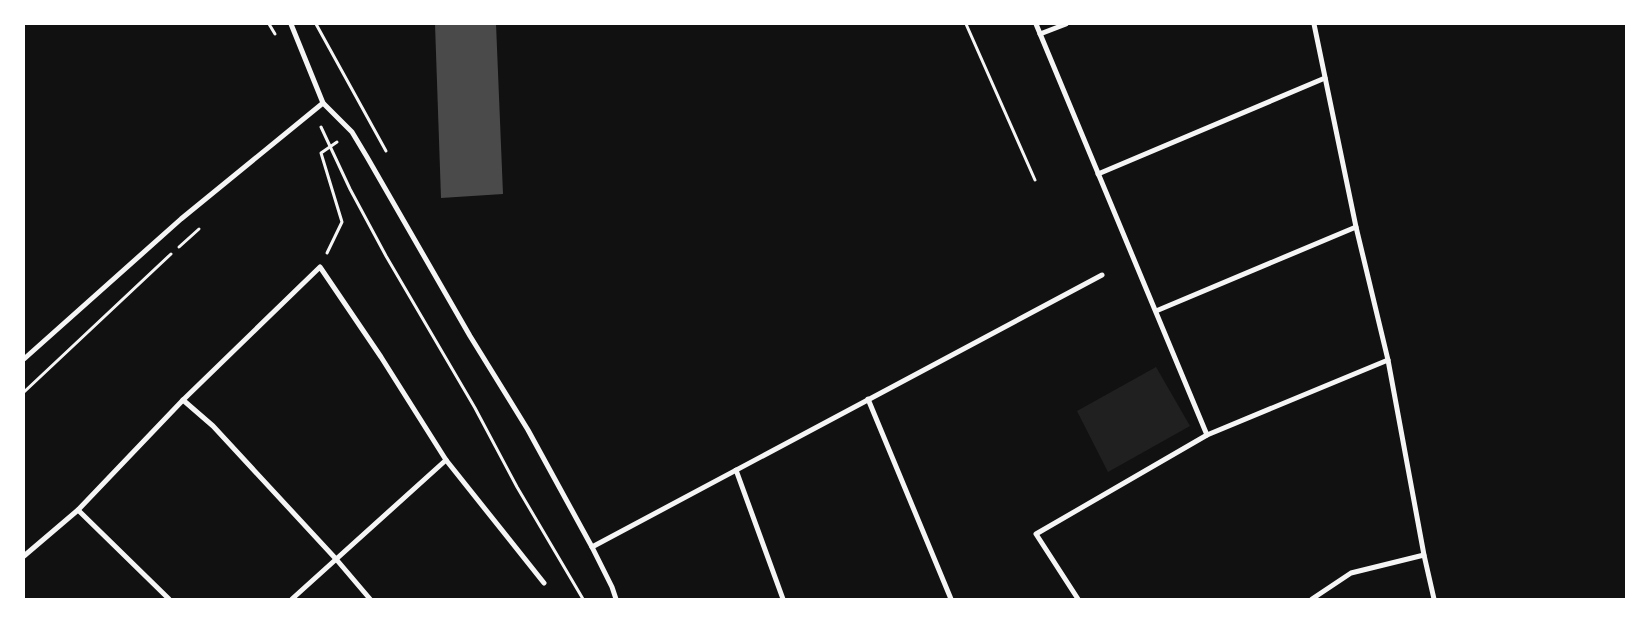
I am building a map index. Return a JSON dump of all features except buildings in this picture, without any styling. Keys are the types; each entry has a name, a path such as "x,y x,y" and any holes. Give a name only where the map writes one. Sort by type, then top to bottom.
{"street":[{"path":"291,24 323,103 352,132 470,336 528,430 592,547 616,599"},
{"path":"1036,24 1208,435"},
{"path":"1040,34 1066,24"},
{"path":"1314,24 1356,227 1388,360 1424,555 1434,599"},
{"path":"1098,174 1325,78"},
{"path":"24,359 181,219 323,103"},
{"path":"1156,311 1356,227"},
{"path":"24,556 78,510 183,400 320,267 381,357 446,460 544,583"},
{"path":"592,547 1102,275"},
{"path":"1078,599 1036,534 1208,435 1388,360"},
{"path":"868,399 950,599"},
{"path":"183,400 213,426 336,559 370,599"},
{"path":"292,599 446,460"},
{"path":"736,470 783,599"},
{"path":"78,510 169,599"},
{"path":"1312,599 1351,573 1424,555"}],"path":[{"path":"966,24 1035,180"},
{"path":"314,111 350,189 386,256 583,599"},
{"path":"320,267 342,222 321,153 352,132"},
{"path":"24,392 201,227"}],"shaded area":[{"path":"1156,367 1190,426 1108,472 1077,411"}]}
